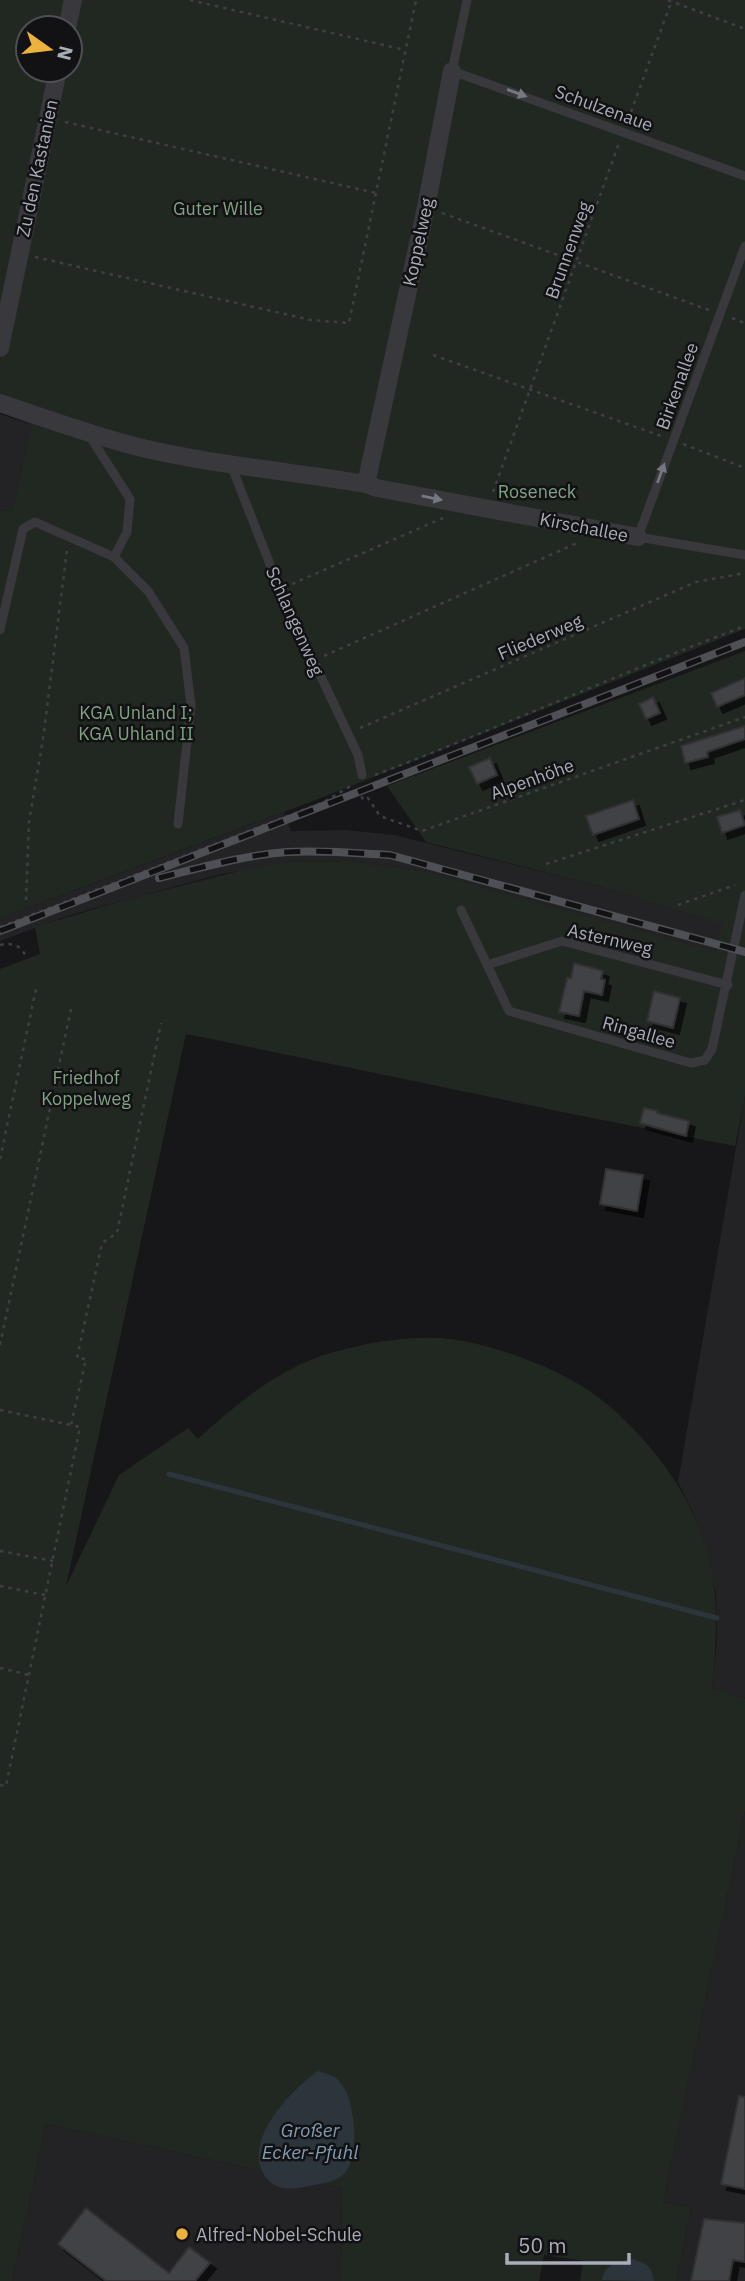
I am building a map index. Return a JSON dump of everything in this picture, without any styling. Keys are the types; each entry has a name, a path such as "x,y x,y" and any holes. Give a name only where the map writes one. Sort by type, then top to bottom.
{"street":[{"name":"Koppelweg","path":"366,484 426,207 452,71"},
{"name":"Zu den Kastanien","path":"0,348 55,84"},
{"path":"0,403 88,433 140,447 231,465 366,484"},
{"name":"Kirschallee","path":"366,484 638,537"}],"lane":[{"name":"Koppelweg","path":"452,71 467,0"},
{"name":"Schulzenaue","path":"452,71 745,176"},
{"name":"Birkenallee","path":"638,537 745,246"},
{"path":"88,433 130,499 127,532 114,557"},
{"name":"Schlangenweg","path":"231,465 280,590 358,755 360,779"},
{"path":"0,630 23,529 35,522 114,557 148,592 184,648 191,705 178,824"},
{"path":"638,537 745,555"},
{"name":"Ringallee","path":"461,910 509,1011 691,1063 705,1060 712,1049 745,895"},
{"name":"Asternweg","path":"487,965 562,941 727,985"}],"path":[{"path":"190,0 405,50"},
{"path":"18,253 311,320 349,323 416,0"},
{"path":"670,0 745,29"},
{"name":"Brunnenweg","path":"487,509 670,0"},
{"path":"48,118 376,192"},
{"path":"426,207 745,323"},
{"path":"433,355 531,388 745,468"},
{"path":"280,590 446,517"},
{"path":"26,900 29,821 43,739 69,537"},
{"path":"312,661 580,542"},
{"name":"Fliederweg","path":"348,734 696,582 745,573"},
{"path":"0,927 324,802 360,779 485,733 745,626"},
{"name":"Alpenhöhe","path":"360,779 363,800 368,798 380,816 422,831 745,717"},
{"path":"546,864 745,800"},
{"path":"678,905 745,882"},
{"path":"0,944 12,943 18,946 27,959"},
{"path":"0,1159 36,989"},
{"path":"0,1345 72,1004"},
{"path":"71,1425 86,1359 77,1358 102,1243 117,1234 161,1023"},
{"path":"0,1317 6,1317"},
{"path":"0,1410 80,1427 6,1786 0,1785"},
{"path":"0,1551 52,1561"},
{"path":"0,1586 46,1595"},
{"path":"0,1668 29,1675"}],"shaded area":[{"path":"0,414 32,425 12,510 0,511"},
{"path":"284,812 291,831 346,830 394,835 592,884 723,924 716,953 426,872 351,861 290,862 221,874 73,914 0,941 0,918"},
{"path":"745,1096 745,1699 712,1688 717,1641 716,1594 704,1541 678,1482"},
{"path":"745,1811 745,2281 676,2281 691,2207 663,2203"},
{"name":"Alfred-Nobel-Schule","path":"46,2124 342,2188 341,2281 12,2281"}],"green space":[{"path":"0,0 745,0 745,629 321,798 0,918 0,511 12,510 32,425 0,412"},
{"name":"Friedhof Koppelweg","path":"745,651 745,1096 735,1146 186,1034 66,1586 119,1475 188,1428 198,1439 259,1388 293,1368 343,1349 385,1341 440,1338 503,1351 547,1368 586,1389 619,1414 649,1446 687,1501 709,1559 716,1614 712,1688 745,1699 745,1811 663,2203 691,2207 676,2281 580,2281 583,2261 544,2255 539,2281 341,2281 342,2188 46,2124 12,2281 0,2281 0,969 40,954 35,927 128,899 251,868 290,862 351,861 427,872 716,952 722,924 592,884 426,842 387,786"}],"water":[{"name":"Großer Ecker-Pfuhl","path":"318,2071 337,2079 348,2097 354,2135 351,2162 342,2176 332,2181 300,2188 275,2185 265,2176 259,2163 259,2148 264,2133 283,2104"},
{"path":"631,2259 647,2266 654,2281 602,2280 609,2267"}],"building":[{"path":"745,678 745,695 717,707 711,693"},
{"path":"653,697 660,713 646,719 639,704"},
{"path":"745,726 745,739 707,752 708,757 685,763 681,746"},
{"path":"490,758 497,775 477,784 469,767"},
{"path":"633,800 639,819 593,835 586,816"},
{"path":"740,810 745,825 722,833 717,817"},
{"path":"574,963 603,971 601,979 605,980 602,995 584,991 579,1016 559,1012 567,978 571,978"},
{"path":"654,991 680,998 673,1028 647,1021"},
{"path":"644,1108 689,1121 686,1136 640,1123"},
{"path":"606,1169 643,1175 637,1211 600,1204"},
{"path":"739,2096 745,2097 745,2189 721,2184"},
{"path":"86,2208 169,2273 189,2247 210,2263 195,2281 106,2281 58,2244"},
{"path":"704,2219 745,2223 745,2262 733,2260 729,2281 691,2281"}],"waterway":[{"path":"169,1474 717,1618"}],"railway":[{"path":"0,931 745,642"},
{"path":"159,878 222,862 287,852 390,855 745,952"}],"place":[{"name":"Alfred-Nobel-Schule","path":"182,2234"}],"park label":[{"name":"Guter Wille","path":"218,208"},
{"name":"Roseneck","path":"537,491"},
{"name":"KGA Unland I; KGA Uhland II","path":"136,722"}]}
